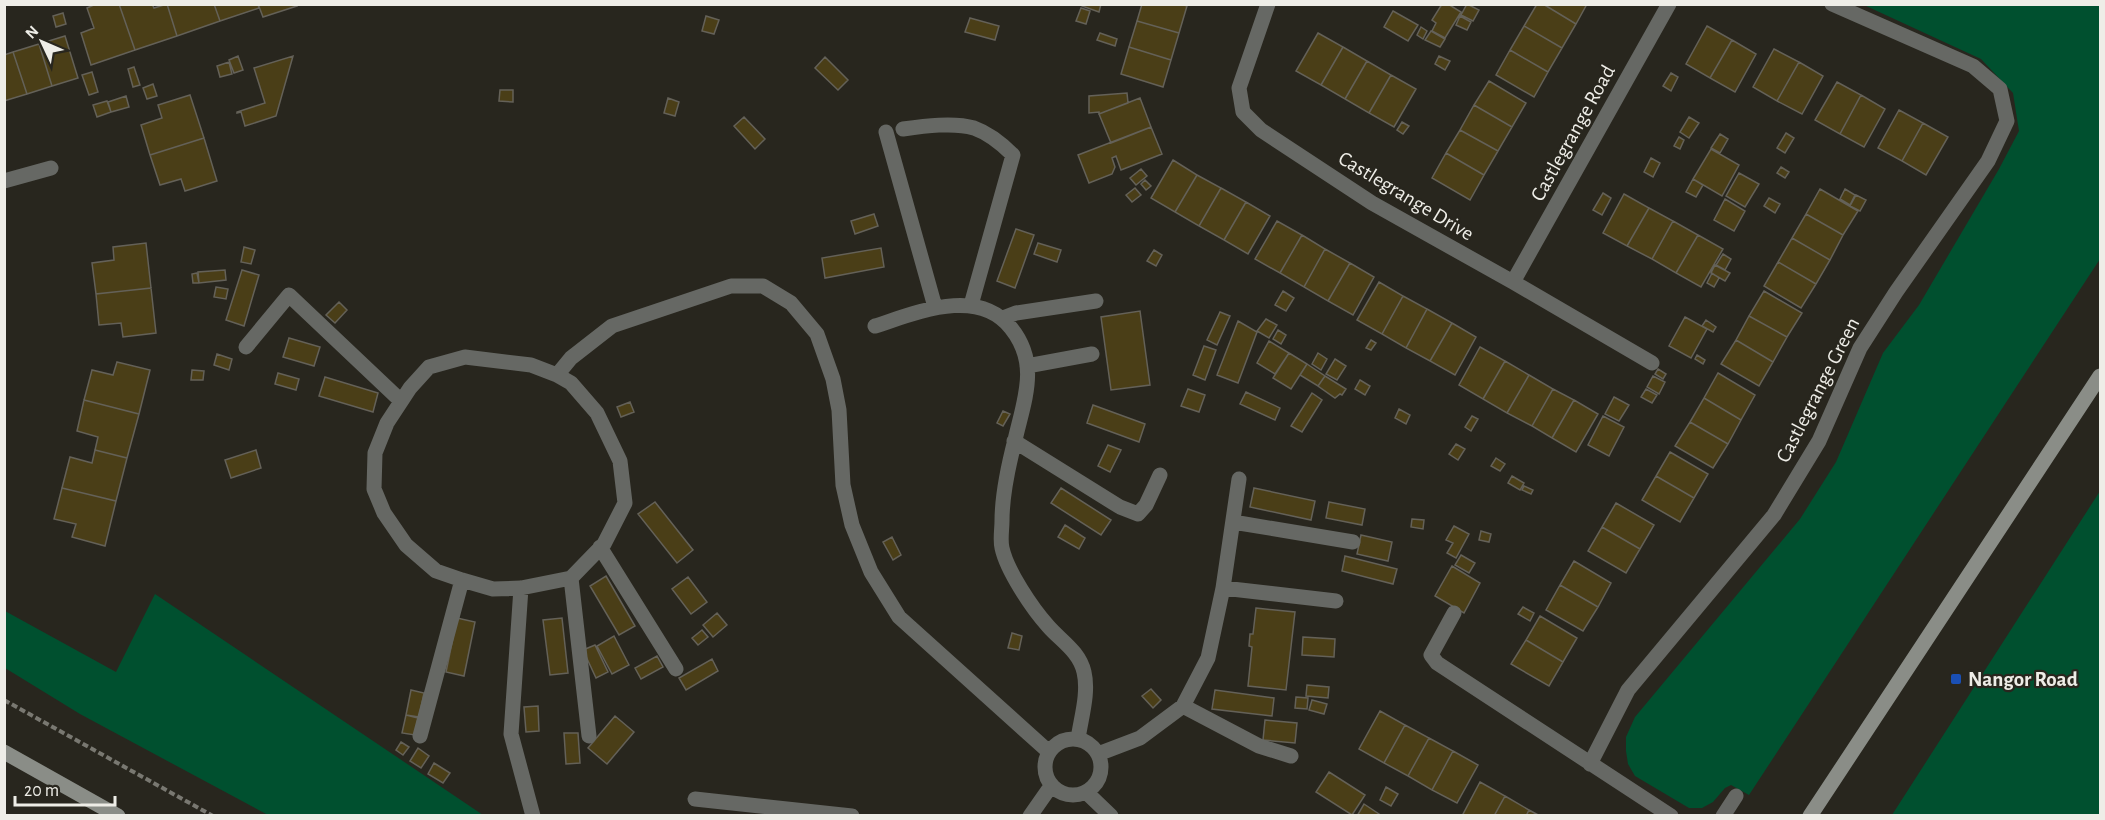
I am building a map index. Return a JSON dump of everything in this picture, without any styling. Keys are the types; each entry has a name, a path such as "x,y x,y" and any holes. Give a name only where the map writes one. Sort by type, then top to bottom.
{"main road":[{"path":"1810,816 2100,376"},
{"path":"4,752 118,816"}],"street":[{"name":"Castlegrange Drive","path":"1268,4 1239,88 1243,112 1261,130 1372,203 1652,363"},
{"name":"Castlegrange Road","path":"1513,282 1669,4"},
{"name":"Castlegrange Green","path":"1590,764 1628,690 1774,515 1819,441 1860,348 1896,292 1988,161 2007,121 2000,88 1973,66 1832,4"},
{"path":"903,129 938,124 974,128 1003,145 1013,155 971,305"},
{"path":"886,132 935,308"},
{"path":"4,181 51,168"},
{"path":"557,375 571,358 612,326 731,286 763,286 790,303 817,334 833,379 839,410 843,485 852,525 871,572 899,617 1049,752"},
{"path":"246,347 289,295 401,401"},
{"path":"1003,318 1016,313 1096,301"},
{"path":"875,326 935,308 971,305 1003,318 1019,339 1027,366 1028,393 1014,441 1002,500 1001,548 1021,589 1048,627 1077,654 1084,670 1086,687 1078,739"},
{"path":"1027,366 1092,354"},
{"path":"465,357 531,365 557,375 570,383 597,413 621,461 624,503 600,548 571,578 520,588 493,589 436,571 406,545 384,513 374,489 375,453 387,423 401,401 429,367 465,357"},
{"path":"1014,441 1120,507 1138,514 1146,505 1160,475"},
{"path":"1098,754 1140,738 1183,706 1208,658 1222,588 1239,479"},
{"path":"1233,522 1353,542"},
{"path":"600,548 676,669"},
{"path":"571,578 589,736"},
{"path":"420,736 462,580"},
{"path":"520,588 511,734 533,816"},
{"path":"1222,588 1336,601"},
{"path":"1454,613 1431,656 1437,663 1671,816"},
{"path":"1183,706 1258,746 1291,756"},
{"path":"1078,739 1086,742 1098,754 1101,763 1098,780 1086,792 1068,795 1059,792 1051,786 1044,770 1049,752 1054,745 1062,741 1078,739"},
{"path":"1030,816 1051,786"},
{"path":"1086,792 1111,816"},
{"path":"1723,816 1736,796"},
{"path":"695,799 735,809 852,816"}],"path":[{"path":"4,700 213,816"}],"green space":[{"path":"1864,5 2100,5 2100,259 1749,795 1731,785 1725,788 1713,802 1702,808 1689,808 1635,776 1628,764 1626,737 1635,717 1800,519 1836,462 1883,353 1919,305 2019,131 2013,93 1981,59"},
{"path":"2100,491 2100,815 1892,815"},
{"path":"155,594 483,815 268,815 80,714 5,668 5,611 116,672"}],"building":[{"path":"96,4 119,4 135,50 91,65 81,33 94,28 87,8"},
{"path":"119,4 152,4 154,8 167,4 177,36 135,50"},
{"path":"167,4 214,4 220,21 177,36"},
{"path":"214,4 258,4 259,8 220,21"},
{"path":"258,4 296,4 297,6 263,17"},
{"path":"1082,4 1101,4 1099,12 1082,6"},
{"path":"1142,4 1187,6 1179,33 1137,21"},
{"path":"1442,4 1448,4 1461,12 1445,38 1432,31 1436,23 1432,20"},
{"path":"1467,4 1479,10 1473,21 1461,15"},
{"path":"1537,4 1543,4 1576,24 1562,48 1524,26"},
{"path":"1543,4 1587,4 1576,24"},
{"path":"1081,8 1090,11 1086,24 1076,21"},
{"path":"1393,11 1418,25 1408,41 1384,27"},
{"path":"63,13 66,24 56,27 53,16"},
{"path":"706,16 719,20 714,34 702,31"},
{"path":"1460,16 1471,22 1467,30 1456,25"},
{"path":"970,18 999,26 995,40 965,32"},
{"path":"1137,21 1179,33 1171,60 1129,47"},
{"path":"1524,26 1562,48 1548,72 1510,50"},
{"path":"1707,26 1732,40 1710,78 1686,64"},
{"path":"1421,27 1427,31 1423,39 1417,35"},
{"path":"1431,31 1445,39 1440,47 1425,40"},
{"path":"1100,33 1117,39 1115,46 1097,40"},
{"path":"1318,33 1343,47 1321,85 1296,71"},
{"path":"65,36 78,78 52,86 39,44"},
{"path":"1732,40 1756,54 1735,92 1710,78"},
{"path":"39,44 52,86 27,94 13,52"},
{"path":"1129,47 1171,60 1163,87 1121,74"},
{"path":"1343,47 1367,61 1345,99 1321,85"},
{"path":"1774,49 1799,62 1777,101 1753,87"},
{"path":"1510,50 1548,72 1534,97 1496,75"},
{"path":"13,52 27,94 4,101 4,55"},
{"path":"238,56 243,70 234,73 229,60"},
{"path":"293,56 276,116 245,126 241,112 237,112 265,103 254,68"},
{"path":"1439,56 1450,61 1445,70 1435,64"},
{"path":"825,57 848,80 838,90 815,68"},
{"path":"1367,61 1391,75 1369,113 1345,99"},
{"path":"229,62 232,74 220,77 217,66"},
{"path":"1799,62 1823,76 1802,114 1777,101"},
{"path":"134,67 140,85 133,87 128,69"},
{"path":"92,72 98,92 89,95 82,75"},
{"path":"1671,73 1678,77 1671,91 1663,86"},
{"path":"1391,75 1416,89 1394,127 1369,113"},
{"path":"1489,81 1526,103 1512,127 1474,105"},
{"path":"1837,82 1861,95 1840,134 1815,120"},
{"path":"153,84 157,96 147,99 143,88"},
{"path":"500,90 513,90 513,102 499,101"},
{"path":"1127,93 1128,103 1099,114 1099,112 1089,113 1089,96"},
{"path":"190,95 204,138 150,155 141,125 162,118 158,105"},
{"path":"1861,95 1885,109 1864,147 1840,134"},
{"path":"126,96 129,107 111,112 108,102"},
{"path":"668,98 679,102 675,116 664,113"},
{"path":"1140,98 1151,127 1111,143 1099,114"},
{"path":"107,101 111,112 97,117 93,105"},
{"path":"1474,105 1512,127 1498,151 1460,130"},
{"path":"1899,110 1923,123 1902,161 1878,148"},
{"path":"744,117 765,139 755,149 734,126"},
{"path":"1689,117 1699,123 1689,138 1680,132"},
{"path":"1402,122 1409,126 1403,134 1397,130"},
{"path":"1923,123 1948,137 1926,175 1902,161"},
{"path":"1151,127 1162,154 1121,170 1116,156 1112,158 1115,167 1112,174 1089,183 1078,155"},
{"path":"1460,130 1498,151 1484,175 1446,153"},
{"path":"1786,133 1794,138 1785,153 1777,148"},
{"path":"1720,134 1728,139 1720,153 1711,148"},
{"path":"1679,137 1684,140 1680,149 1674,146"},
{"path":"204,138 217,181 185,191 181,179 160,185 150,155"},
{"path":"1711,149 1739,165 1722,196 1693,179"},
{"path":"1446,153 1484,175 1470,200 1432,178"},
{"path":"1651,158 1660,163 1653,177 1644,172"},
{"path":"1173,160 1197,175 1175,212 1151,198"},
{"path":"1781,167 1789,172 1785,178 1777,173"},
{"path":"1141,169 1147,176 1136,185 1130,178"},
{"path":"1739,173 1759,184 1745,207 1726,196"},
{"path":"1197,175 1221,188 1199,226 1175,212"},
{"path":"1693,179 1703,185 1696,197 1686,192"},
{"path":"1145,180 1151,186 1146,190 1141,184"},
{"path":"1135,188 1141,195 1132,202 1126,195"},
{"path":"1221,188 1246,202 1224,240 1199,226"},
{"path":"1820,189 1858,211 1843,235 1806,214"},
{"path":"1845,189 1855,195 1850,205 1840,199"},
{"path":"1603,193 1611,198 1602,215 1593,210"},
{"path":"1624,194 1649,208 1627,246 1603,233"},
{"path":"1856,195 1866,200 1860,211 1850,206"},
{"path":"1769,198 1780,204 1775,213 1764,206"},
{"path":"1725,199 1745,211 1734,231 1714,220"},
{"path":"1246,202 1270,216 1248,254 1224,240"},
{"path":"1649,208 1673,221 1652,259 1627,246"},
{"path":"874,214 878,226 855,234 851,221"},
{"path":"1806,214 1843,235 1830,260 1792,238"},
{"path":"1277,221 1302,235 1280,273 1255,259"},
{"path":"1673,221 1698,235 1676,273 1652,259"},
{"path":"1016,229 1034,235 1015,288 997,281"},
{"path":"1302,235 1325,249 1304,287 1280,273"},
{"path":"1698,235 1723,249 1701,287 1676,273"},
{"path":"1792,238 1830,260 1816,284 1778,262"},
{"path":"146,243 151,288 96,294 92,263 114,260 113,247"},
{"path":"1038,243 1061,250 1057,262 1034,254"},
{"path":"244,247 255,250 251,264 241,262"},
{"path":"881,248 884,267 825,278 822,258"},
{"path":"1325,249 1350,263 1328,301 1304,287"},
{"path":"1154,250 1162,255 1156,266 1147,261"},
{"path":"1723,254 1731,259 1725,270 1716,265"},
{"path":"1778,262 1816,284 1801,308 1764,286"},
{"path":"1350,263 1374,277 1353,315 1328,301"},
{"path":"1715,265 1730,273 1725,281 1711,273"},
{"path":"225,270 226,280 199,283 198,272"},
{"path":"242,270 259,275 244,326 226,320"},
{"path":"197,273 199,283 193,283 192,274"},
{"path":"1712,273 1719,278 1714,287 1707,283"},
{"path":"1379,282 1403,296 1382,334 1357,320"},
{"path":"216,287 228,289 226,299 214,297"},
{"path":"151,288 156,333 123,337 121,323 99,325 96,294"},
{"path":"1283,291 1294,298 1286,311 1275,305"},
{"path":"1764,291 1802,313 1787,337 1749,316"},
{"path":"1403,296 1427,309 1406,348 1382,334"},
{"path":"339,302 347,310 335,323 326,315"},
{"path":"1427,309 1452,323 1430,361 1406,348"},
{"path":"1140,311 1150,385 1111,390 1101,317"},
{"path":"1220,312 1230,316 1217,345 1207,340"},
{"path":"1749,316 1787,337 1773,362 1736,340"},
{"path":"1685,317 1707,329 1691,358 1669,346"},
{"path":"1266,319 1277,325 1269,338 1257,331"},
{"path":"1706,320 1716,327 1713,332 1702,326"},
{"path":"1238,321 1257,332 1238,383 1217,375"},
{"path":"1452,323 1476,337 1455,375 1430,361"},
{"path":"1278,330 1286,335 1281,344 1273,339"},
{"path":"289,338 320,347 314,366 283,357"},
{"path":"1371,340 1376,343 1371,350 1366,348"},
{"path":"1736,340 1773,362 1759,386 1721,364"},
{"path":"1269,341 1289,353 1275,374 1257,363"},
{"path":"1204,346 1216,350 1205,380 1193,375"},
{"path":"1480,347 1505,361 1483,399 1459,385"},
{"path":"1289,353 1307,364 1291,389 1273,378"},
{"path":"1318,353 1327,359 1321,370 1312,364"},
{"path":"217,354 232,359 229,370 214,365"},
{"path":"1697,355 1705,360 1703,364 1695,359"},
{"path":"1335,359 1346,366 1337,380 1326,374"},
{"path":"1505,361 1529,375 1507,413 1483,399"},
{"path":"117,362 150,370 139,414 84,400 92,370 113,375"},
{"path":"1307,364 1325,376 1318,386 1300,375"},
{"path":"1658,369 1666,374 1663,379 1655,374"},
{"path":"192,370 204,371 203,380 191,380"},
{"path":"278,373 299,379 296,390 275,384"},
{"path":"1718,373 1755,395 1741,420 1704,398"},
{"path":"1529,375 1553,389 1532,426 1507,413"},
{"path":"1325,376 1346,389 1342,395 1335,398 1318,386"},
{"path":"1653,376 1665,382 1659,394 1647,387"},
{"path":"325,377 378,393 373,412 319,396"},
{"path":"1360,380 1370,386 1365,395 1355,389"},
{"path":"1188,389 1205,395 1199,412 1181,406"},
{"path":"1553,389 1574,400 1552,438 1532,426"},
{"path":"1646,389 1657,395 1652,403 1641,397"},
{"path":"1246,392 1280,408 1275,420 1240,404"},
{"path":"1312,393 1322,400 1302,432 1291,426"},
{"path":"1614,397 1629,405 1619,421 1605,414"},
{"path":"1704,398 1741,420 1728,444 1690,422"},
{"path":"84,400 139,414 127,458 95,450 98,437 77,431"},
{"path":"1574,400 1598,414 1576,452 1552,438"},
{"path":"630,402 634,412 621,417 617,407"},
{"path":"1093,405 1145,424 1139,442 1087,423"},
{"path":"1399,409 1410,415 1406,424 1395,418"},
{"path":"1003,411 1010,414 1003,426 997,423"},
{"path":"1472,416 1478,419 1471,431 1465,427"},
{"path":"1603,416 1624,427 1609,456 1588,445"},
{"path":"1690,422 1728,444 1713,468 1675,446"},
{"path":"1456,444 1465,449 1458,460 1449,454"},
{"path":"1108,445 1121,450 1110,472 1098,466"},
{"path":"95,450 127,458 116,501 62,488 70,457 92,463"},
{"path":"256,450 261,468 231,478 225,460"},
{"path":"1670,452 1708,474 1694,498 1656,476"},
{"path":"1496,458 1505,464 1500,471 1491,466"},
{"path":"1512,476 1524,483 1520,490 1508,483"},
{"path":"1656,476 1694,498 1680,522 1642,500"},
{"path":"1524,486 1533,490 1531,494 1522,490"},
{"path":"62,488 116,501 105,546 72,537 76,524 54,519"},
{"path":"1061,488 1111,520 1101,535 1051,503"},
{"path":"1254,488 1315,501 1311,520 1250,507"},
{"path":"655,502 693,550 677,563 638,514"},
{"path":"1329,502 1365,509 1362,525 1326,518"},
{"path":"1616,503 1654,525 1640,549 1602,527"},
{"path":"1412,519 1424,520 1423,529 1411,527"},
{"path":"1065,525 1085,538 1079,549 1058,537"},
{"path":"1454,526 1469,534 1456,558 1447,553 1453,543 1446,540"},
{"path":"1602,527 1640,549 1626,573 1588,551"},
{"path":"1481,531 1491,534 1489,542 1479,540"},
{"path":"1361,535 1392,542 1388,561 1357,554"},
{"path":"892,537 901,555 893,560 883,542"},
{"path":"1461,555 1475,563 1469,573 1455,565"},
{"path":"1345,556 1397,569 1393,584 1342,571"},
{"path":"1574,561 1611,583 1598,607 1560,585"},
{"path":"1452,566 1480,583 1464,613 1435,596"},
{"path":"606,576 635,626 619,635 590,586"},
{"path":"688,577 707,602 691,614 672,589"},
{"path":"1560,585 1598,607 1583,631 1546,610"},
{"path":"1523,607 1534,613 1530,621 1518,614"},
{"path":"1256,608 1295,612 1286,690 1248,686 1252,647 1249,646 1250,634 1253,634"},
{"path":"717,613 727,625 713,637 703,625"},
{"path":"1540,616 1577,638 1563,662 1526,640"},
{"path":"457,618 475,622 464,676 446,672"},
{"path":"562,618 568,673 550,675 543,620"},
{"path":"702,630 708,637 698,645 692,638"},
{"path":"1012,633 1022,636 1019,650 1008,648"},
{"path":"614,636 629,665 612,674 597,646"},
{"path":"1303,637 1335,639 1334,657 1302,655"},
{"path":"1526,640 1563,662 1549,686 1511,664"},
{"path":"595,645 608,672 596,678 583,650"},
{"path":"657,656 663,667 641,679 635,668"},
{"path":"712,659 718,671 686,690 679,678"},
{"path":"1307,685 1329,687 1328,698 1306,696"},
{"path":"1151,689 1161,700 1153,708 1142,696"},
{"path":"411,690 424,693 419,717 406,715"},
{"path":"1215,690 1274,698 1272,716 1212,709"},
{"path":"1296,697 1308,698 1307,709 1295,708"},
{"path":"1312,700 1327,704 1324,714 1309,710"},
{"path":"538,706 539,731 526,732 524,707"},
{"path":"1380,711 1405,725 1384,763 1359,749"},
{"path":"406,715 418,718 415,735 402,733"},
{"path":"615,716 634,732 607,764 588,748"},
{"path":"1265,720 1297,723 1295,743 1263,740"},
{"path":"1405,725 1429,738 1408,776 1384,763"},
{"path":"564,733 578,733 580,763 566,764"},
{"path":"1429,738 1453,751 1432,790 1408,776"},
{"path":"401,742 409,747 403,755 396,750"},
{"path":"418,748 429,756 421,768 410,761"},
{"path":"1453,751 1478,765 1457,803 1432,790"},
{"path":"434,763 450,773 443,783 428,774"},
{"path":"1329,772 1365,795 1352,815 1316,792"},
{"path":"1480,782 1505,796 1494,816 1462,816"},
{"path":"1386,787 1398,794 1391,806 1380,800"},
{"path":"1505,796 1529,810 1526,816 1494,816"},
{"path":"1364,804 1382,816 1357,816"},
{"path":"1529,810 1540,816 1526,816"}],"place":[{"name":"Nangor Road","path":"1956,679"}]}
